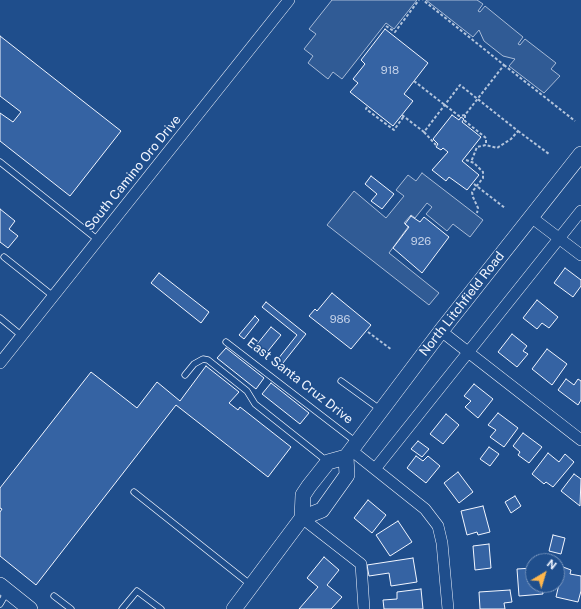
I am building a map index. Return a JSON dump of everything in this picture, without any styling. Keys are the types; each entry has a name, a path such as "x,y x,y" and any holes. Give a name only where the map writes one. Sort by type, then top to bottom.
{"main road":[{"name":"North Litchfield Road","path":"351,450 441,331 581,154"},
{"path":"302,518 303,495 328,462 351,450"},
{"path":"234,609 302,518 322,510 348,476 351,450"},
{"path":"4,588 30,609"}],"street":[{"name":"South Camino Oro Drive","path":"0,363 289,0"},
{"path":"376,469 581,211"},
{"path":"531,217 581,255"},
{"path":"441,331 581,440"},
{"name":"East Santa Cruz Drive","path":"351,450 425,509 438,526 442,543 448,609"},
{"path":"302,518 361,564 364,609"}],"lane":[{"path":"0,162 98,240"},
{"path":"4,257 53,296"},
{"path":"0,318 22,336"},
{"name":"East Santa Cruz Drive","path":"226,342 351,450"},
{"path":"185,375 194,364 203,359 208,360 247,391 255,404 328,462"},
{"path":"341,381 381,410"},
{"path":"134,492 252,586"},
{"path":"0,604 4,588"},
{"path":"122,609 137,591 160,609"},
{"path":"54,596 71,609"}],"path":[{"path":"386,26 395,32 419,0"},
{"path":"423,0 575,121"},
{"path":"486,145 486,138 465,121 465,115 504,65"},
{"path":"414,81 459,116 465,115"},
{"path":"424,132 460,85 549,154"},
{"path":"367,107 366,109 394,130 403,115 424,132 436,145"},
{"path":"471,162 477,147 486,145 497,148 511,139 518,131"},
{"path":"466,160 471,162 483,172 483,178 472,192 472,198 478,208 477,214"},
{"path":"476,185 505,208"},
{"path":"368,332 392,350"}],"shaded area":[{"path":"332,0 417,0 394,29 386,23 342,79 333,72 328,79 308,63 313,56 304,49 316,34 309,29"},
{"path":"426,0 477,0 483,4 478,11 480,12 485,6 523,37 518,44 520,45 525,39 556,63 551,69 560,76 544,93 509,66 515,59 503,56 484,41 479,30 473,37"},
{"path":"422,173 483,220 470,237 453,224 447,231 426,214 432,207 427,203 415,218 411,215 404,223 408,227 389,253 439,293 429,305 327,225 354,191 386,218 404,196 396,190 408,175 416,181"}],"building":[{"path":"385,29 428,63 404,94 413,101 393,126 350,92 358,83 353,79 365,64 361,60"},
{"path":"0,36 121,131 70,196 0,141 0,113 13,122 21,112 0,96"},
{"path":"452,115 459,120 461,117 464,119 462,122 481,137 462,161 479,175 467,190 449,177 446,181 432,170 448,152 443,148 441,150 436,147 438,144 433,139"},
{"path":"371,176 394,194 382,209 371,201 377,194 365,184"},
{"path":"0,209 15,221 9,229 18,236 8,248 0,242"},
{"path":"411,216 420,222 424,217 449,237 422,273 393,248 409,227 405,224"},
{"path":"565,268 581,280 581,286 573,297 554,283"},
{"path":"159,273 209,312 201,323 151,283"},
{"path":"332,293 371,325 351,349 309,316 315,309 317,311"},
{"path":"537,300 558,317 549,328 542,323 537,329 523,318"},
{"path":"266,302 306,334 279,368 274,364 297,335 262,307"},
{"path":"255,316 259,320 244,339 239,335"},
{"path":"271,327 281,335 264,356 254,348"},
{"path":"512,334 527,346 523,351 528,354 517,367 498,352"},
{"path":"226,348 264,378 256,389 217,358"},
{"path":"547,349 567,364 552,385 532,369"},
{"path":"206,366 239,392 229,403 238,410 240,407 291,447 268,477 176,405 36,585 0,556 0,512 2,509 0,508 0,488 91,372 137,408 157,382 180,401"},
{"path":"566,379 574,385 578,379 581,381 581,400 578,405 558,390"},
{"path":"271,383 309,413 300,424 262,394"},
{"path":"474,384 493,399 478,418 465,407 471,401 464,396"},
{"path":"498,413 518,428 504,447 490,437 496,430 488,425"},
{"path":"446,414 459,425 443,444 430,434"},
{"path":"523,433 542,447 529,463 518,455 520,452 513,446"},
{"path":"418,441 429,449 422,457 411,449"},
{"path":"489,447 499,454 490,466 480,459"},
{"path":"548,453 559,462 565,454 574,462 553,487 546,482 544,484 532,474"},
{"path":"416,456 423,461 428,456 440,466 426,483 407,468"},
{"path":"458,472 473,492 459,503 444,483"},
{"path":"574,474 581,479 580,506 561,491"},
{"path":"515,496 521,506 511,513 505,502"},
{"path":"368,500 386,515 372,533 354,518"},
{"path":"483,506 490,532 478,535 477,532 467,535 461,511"},
{"path":"398,521 412,542 390,556 376,535"},
{"path":"553,535 565,538 561,553 549,551"},
{"path":"489,544 491,568 475,570 473,546"},
{"path":"324,557 339,570 327,585 342,597 331,609 299,609 318,587 307,578"},
{"path":"413,558 417,582 391,586 389,573 369,576 367,565"},
{"path":"525,568 525,593 543,594 519,596 517,569"},
{"path":"565,568 571,570 570,574 581,576 581,591 578,602 556,597 557,593 565,593"},
{"path":"421,589 423,609 384,609 383,600 397,599 397,592"},
{"path":"510,590 512,602 504,603 505,609 480,609 479,592"}]}
